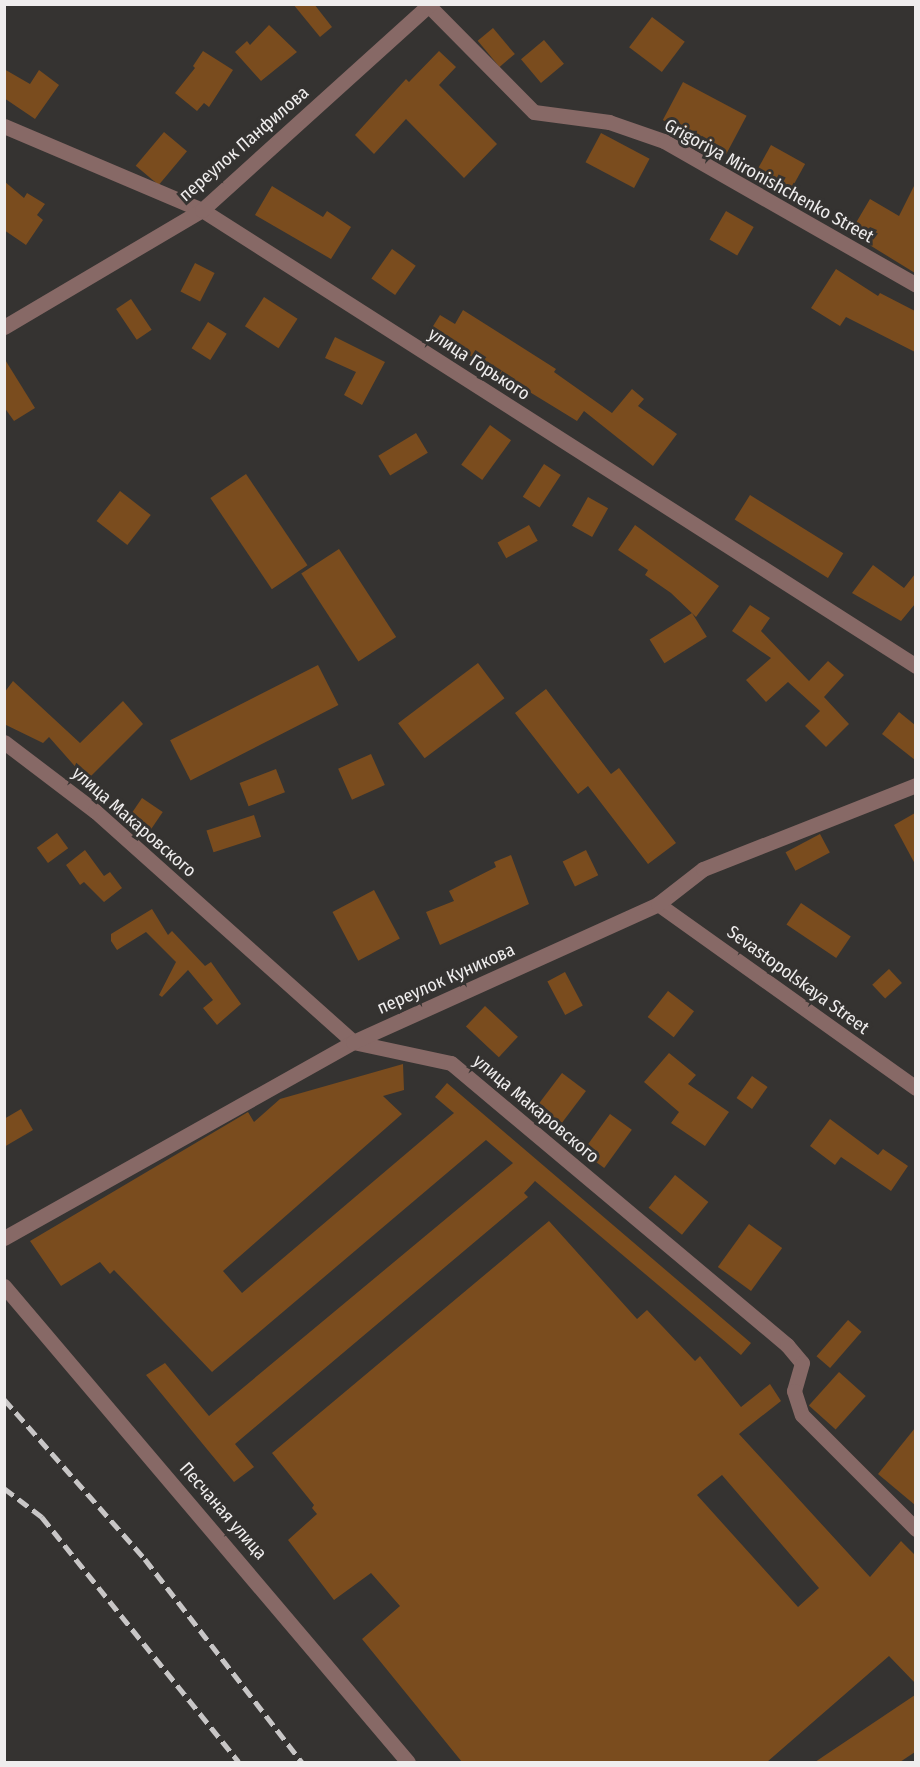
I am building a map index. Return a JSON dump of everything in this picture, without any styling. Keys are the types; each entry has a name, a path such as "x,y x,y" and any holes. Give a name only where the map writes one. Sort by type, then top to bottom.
{"street":[{"name":"переулок Панфилова","path":"4,327 202,210 429,5"},
{"name":"Grigoriya Mironishchenko Street","path":"429,5 534,112 609,122 664,141 915,285"},
{"name":"улица Горького","path":"4,126 202,210 915,666"},
{"name":"улица Макаровского","path":"4,742 94,811 353,1042 451,1063 787,1345 802,1363 794,1390 802,1415 915,1529"},
{"name":"переулок Куникова","path":"4,1238 353,1042 658,904 703,869 915,785"},
{"name":"Sevastopolskaya Street","path":"658,904 915,1088"},
{"name":"Песчаная улица","path":"4,1286 408,1762"}],"building":[{"path":"293,4 314,4 332,27 320,37"},
{"path":"652,17 685,42 662,72 629,47"},
{"path":"269,25 297,52 261,81 235,52 247,41 250,45"},
{"path":"493,28 515,54 500,67 478,41"},
{"path":"544,40 564,64 541,83 521,59"},
{"path":"203,51 233,70 209,107 204,103 197,111 175,93 195,68 193,66"},
{"path":"439,51 456,67 439,85 497,144 464,178 406,119 374,154 355,135 406,79 409,82"},
{"path":"4,69 30,84 39,70 59,85 35,119 4,98"},
{"path":"683,82 747,116 726,154 663,120"},
{"path":"164,132 187,151 159,185 136,166"},
{"path":"601,133 650,159 634,188 586,162"},
{"path":"771,145 805,164 788,195 754,176"},
{"path":"4,181 24,198 27,193 45,204 37,215 43,220 26,245 4,230"},
{"path":"915,184 915,273 850,233 870,199 899,216"},
{"path":"272,186 323,217 327,211 351,227 331,259 255,215"},
{"path":"726,211 754,227 737,256 710,240"},
{"path":"392,249 416,266 395,295 371,278"},
{"path":"195,263 215,273 200,301 180,292"},
{"path":"836,269 878,296 880,293 915,311 915,352 846,317 840,326 811,308"},
{"path":"264,297 298,319 278,348 245,326"},
{"path":"131,299 152,330 137,340 116,309"},
{"path":"463,310 556,369 554,372 612,413 632,389 644,399 638,406 677,434 653,466 584,411 577,421 430,331 440,315 455,324"},
{"path":"208,322 227,334 210,360 192,348"},
{"path":"335,337 385,362 362,405 344,395 356,372 325,358"},
{"path":"4,358 35,408 14,421 4,407"},
{"path":"490,425 511,440 482,480 461,465"},
{"path":"416,433 428,453 390,475 378,456"},
{"path":"544,464 561,475 540,508 523,497"},
{"path":"246,474 308,565 272,589 210,498"},
{"path":"120,491 151,515 127,545 97,521"},
{"path":"750,495 843,553 828,578 735,520"},
{"path":"588,497 608,508 592,537 572,526"},
{"path":"529,525 538,541 506,558 498,542"},
{"path":"635,525 719,586 696,617 671,593 645,575 648,570 618,550"},
{"path":"339,549 396,637 358,662 301,574"},
{"path":"873,565 904,588 915,574 915,604 901,621 852,593"},
{"path":"750,605 770,618 761,631 809,681 828,661 844,675 824,697 849,724 826,747 805,726 820,711 788,682 766,702 746,680 771,658 732,631"},
{"path":"692,613 707,637 664,663 650,639"},
{"path":"478,663 504,698 425,758 398,723"},
{"path":"318,665 338,705 191,780 170,740"},
{"path":"13,681 80,743 123,701 143,724 87,780 49,737 43,743 4,724 4,693"},
{"path":"546,689 611,774 619,768 676,843 648,864 588,786 578,794 515,713"},
{"path":"899,712 915,725 915,760 882,734"},
{"path":"371,754 385,785 352,800 338,769"},
{"path":"276,769 285,792 249,806 240,783"},
{"path":"142,798 163,812 148,834 127,820"},
{"path":"915,813 915,864 894,825"},
{"path":"254,815 261,837 214,852 206,830"},
{"path":"57,833 68,848 48,863 37,848"},
{"path":"820,834 830,853 795,871 786,852"},
{"path":"85,850 104,876 110,872 122,888 104,902 84,882 80,885 66,865"},
{"path":"586,850 598,875 575,887 563,861"},
{"path":"511,855 529,904 440,945 426,912 454,901 449,891 496,867 494,862"},
{"path":"374,890 400,939 358,961 333,912"},
{"path":"801,903 851,937 836,958 786,925"},
{"path":"152,909 168,935 172,931 205,966 211,962 241,1004 217,1025 203,1008 213,1000 188,970 162,997 159,995 176,962 146,932 117,950 111,941 111,934"},
{"path":"889,969 902,983 885,999 872,985"},
{"path":"565,972 583,1006 565,1015 547,981"},
{"path":"668,991 694,1011 674,1037 648,1017"},
{"path":"485,1006 518,1037 499,1057 466,1026"},
{"path":"669,1053 696,1075 688,1084 729,1112 705,1146 671,1123 679,1112 644,1082"},
{"path":"403,1064 404,1090 383,1096 402,1114 223,1271 242,1293 454,1113 435,1097 447,1083 751,1343 741,1355 535,1181 524,1193 528,1197 235,1444 254,1467 234,1482 146,1375 165,1363 209,1416 513,1163 486,1140 212,1372 114,1270 110,1274 100,1262 61,1286 30,1241 248,1112 254,1122 280,1099"},
{"path":"562,1073 586,1091 558,1129 534,1111"},
{"path":"752,1076 768,1087 752,1109 737,1098"},
{"path":"21,1109 33,1130 4,1147 4,1119"},
{"path":"610,1114 632,1130 604,1168 582,1152"},
{"path":"830,1119 878,1155 883,1149 908,1166 891,1191 841,1157 835,1165 810,1146"},
{"path":"675,1175 708,1202 682,1235 649,1208"},
{"path":"549,1221 637,1319 647,1310 695,1361 700,1356 741,1407 770,1384 781,1401 739,1434 870,1577 901,1541 915,1555 915,1683 889,1656 767,1762 462,1762 362,1639 400,1606 371,1573 334,1600 288,1540 317,1514 312,1508 314,1505 272,1453","holes":["722,1475 819,1588 798,1607 697,1495"]},
{"path":"749,1224 782,1248 751,1291 718,1267"},
{"path":"848,1320 862,1332 830,1368 817,1356"},
{"path":"839,1372 866,1396 836,1430 809,1405"},
{"path":"915,1428 915,1505 878,1474"},
{"path":"915,1695 915,1752 900,1762 815,1762"}],"railway":[{"path":"4,1399 145,1559 302,1762"},
{"path":"4,1488 42,1517 239,1762"}]}
